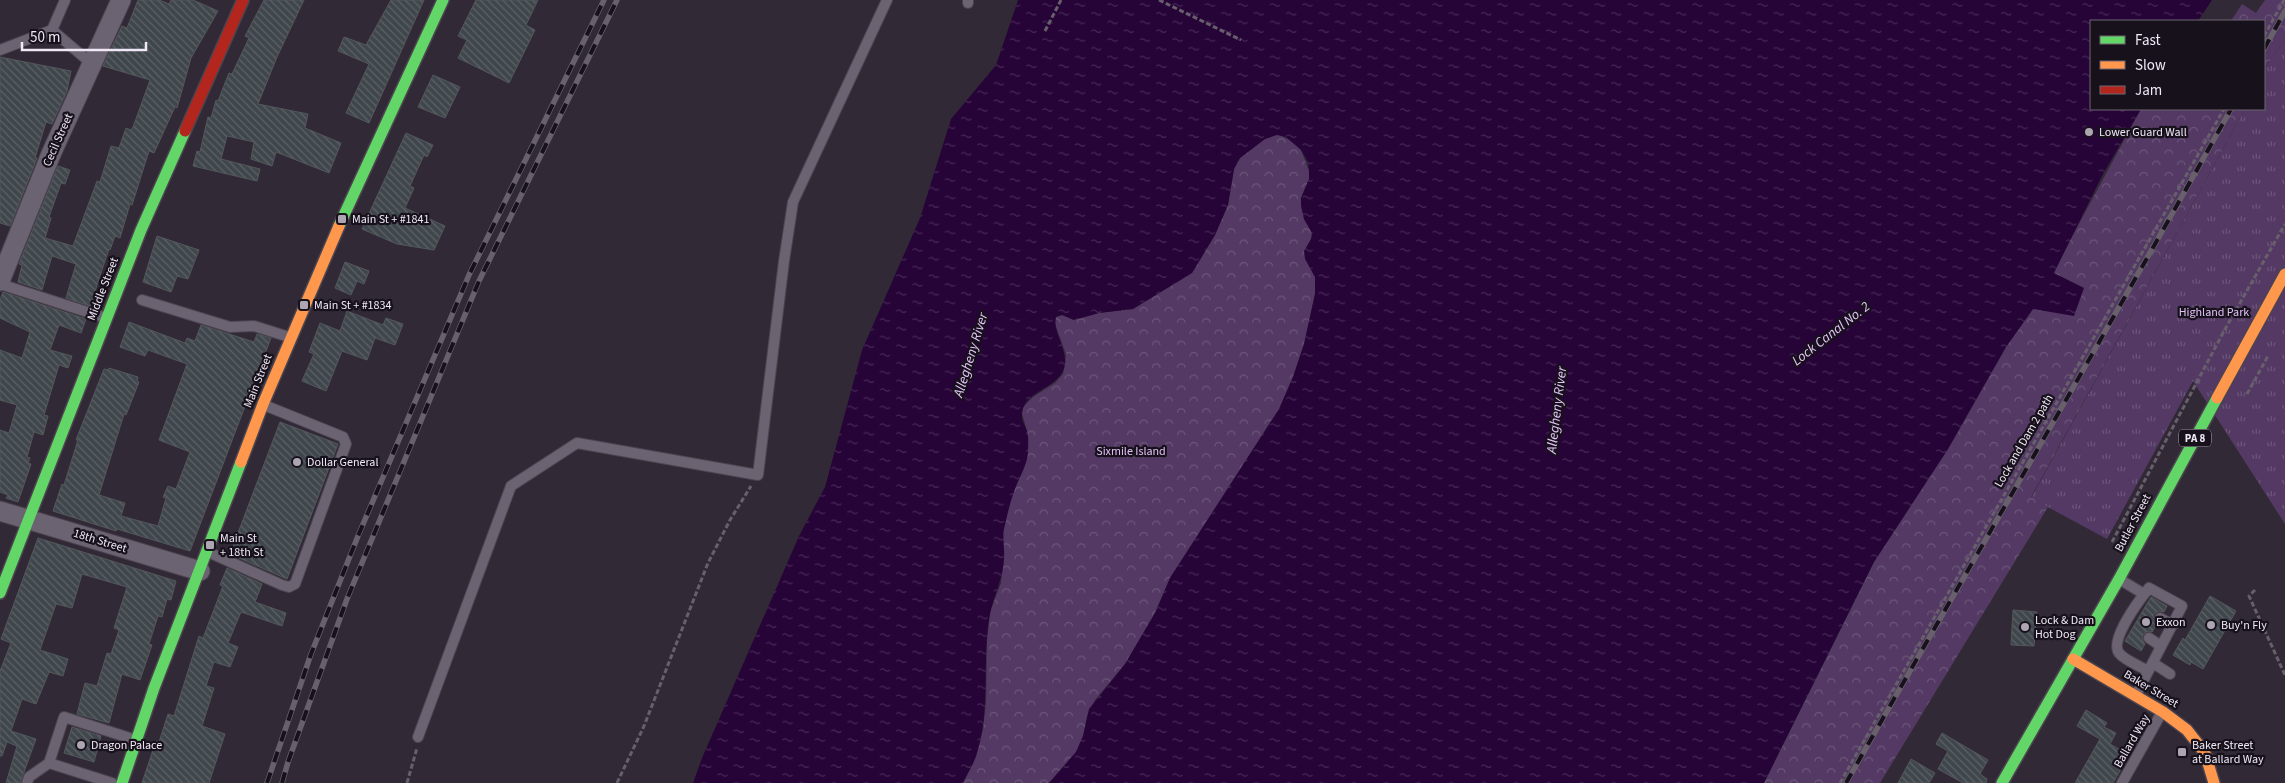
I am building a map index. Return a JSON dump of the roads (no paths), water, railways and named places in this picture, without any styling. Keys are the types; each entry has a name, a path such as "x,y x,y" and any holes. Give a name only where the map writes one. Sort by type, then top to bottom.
{"main road":[{"name":"Middle Street","path":"0,593 141,230 243,0"},
{"name":"Main Street","path":"122,783 154,688 290,337 443,0"},
{"name":"Butler Street","path":"2002,783 2119,579 2142,533 2285,275"},
{"name":"Baker Street","path":"2073,659 2163,711 2191,733 2201,746 2208,760 2214,783"}],"street":[{"name":"Cecil Street","path":"0,283 51,154 121,0"},
{"name":"18th Street","path":"0,511 200,571"}],"lane":[{"path":"0,50 52,30 65,0"},
{"path":"418,737 511,486 577,443 758,475 793,202 887,0"},
{"path":"52,30 92,64"},
{"path":"0,283 107,318"},
{"path":"142,300 230,327 254,326 290,337"},
{"path":"207,552 282,585 289,587 295,584 346,444 343,437 263,404"},
{"path":"2119,579 2144,594"},
{"path":"2136,696 2150,667 2182,606 2149,588 2144,594 2140,606 2129,625 2118,636 2116,646 2119,654 2150,667 2170,674"},
{"path":"2160,618 2173,625"},
{"path":"2148,638 2161,646"},
{"name":"Ballard Way","path":"2122,783 2163,711"},
{"path":"27,783 29,777 50,763 64,717 137,740"},
{"path":"50,763 112,783"}],"water":[{"path":"1018,0 2212,0 2199,20 2090,20 2090,110 2140,110 2102,176 2054,273 2084,288 2074,316 2033,309 2006,347 1948,449 1874,562 1764,783 1049,783 1076,752 1083,736 1089,709 1125,664 1155,613 1170,578 1279,409 1293,377 1304,344 1315,294 1315,277 1305,259 1304,251 1311,239 1312,233 1304,219 1301,206 1301,198 1309,179 1309,171 1308,162 1301,150 1286,137 1277,135 1265,139 1240,158 1234,169 1228,205 1215,235 1192,273 1133,309 1099,313 1074,320 1062,315 1056,317 1056,328 1064,352 1065,364 1057,379 1030,399 1022,413 1028,436 1028,453 1025,467 1013,494 1004,529 1003,566 987,632 984,721 981,739 976,756 963,783 693,783 702,758 799,536 825,487 862,350 920,218 951,119 996,65"}],"railway":[{"path":"267,783 311,654 358,536 469,275 604,0"},
{"path":"282,783 347,599 479,281 617,0"},
{"path":"2265,47 2285,11"},
{"path":"1846,783 2230,110"}],"place":[{"name":"Lower Guard Wall","path":"2089,132"},
{"name":"Main St + #1841","path":"342,219"},
{"name":"Main St + #1834","path":"304,305"},
{"name":"Dollar General","path":"297,462"},
{"name":"Main St + 18th St","path":"210,545"},
{"name":"Exxon","path":"2146,622"},
{"name":"Buy'n Fly","path":"2211,625"},
{"name":"Lock & Dam Hot Dog","path":"2025,627"},
{"name":"Dragon Palace","path":"81,745"},
{"name":"Baker Street at Ballard Way","path":"2182,752"}],"park label":[{"name":"Highland Park","path":"2214,312"},
{"name":"Sixmile Island","path":"1131,451"}],"water label":[{"name":"Lock Canal No. 2","path":"1831,334"},
{"name":"Allegheny River","path":"971,355"},
{"name":"Allegheny River","path":"1557,410"}]}
